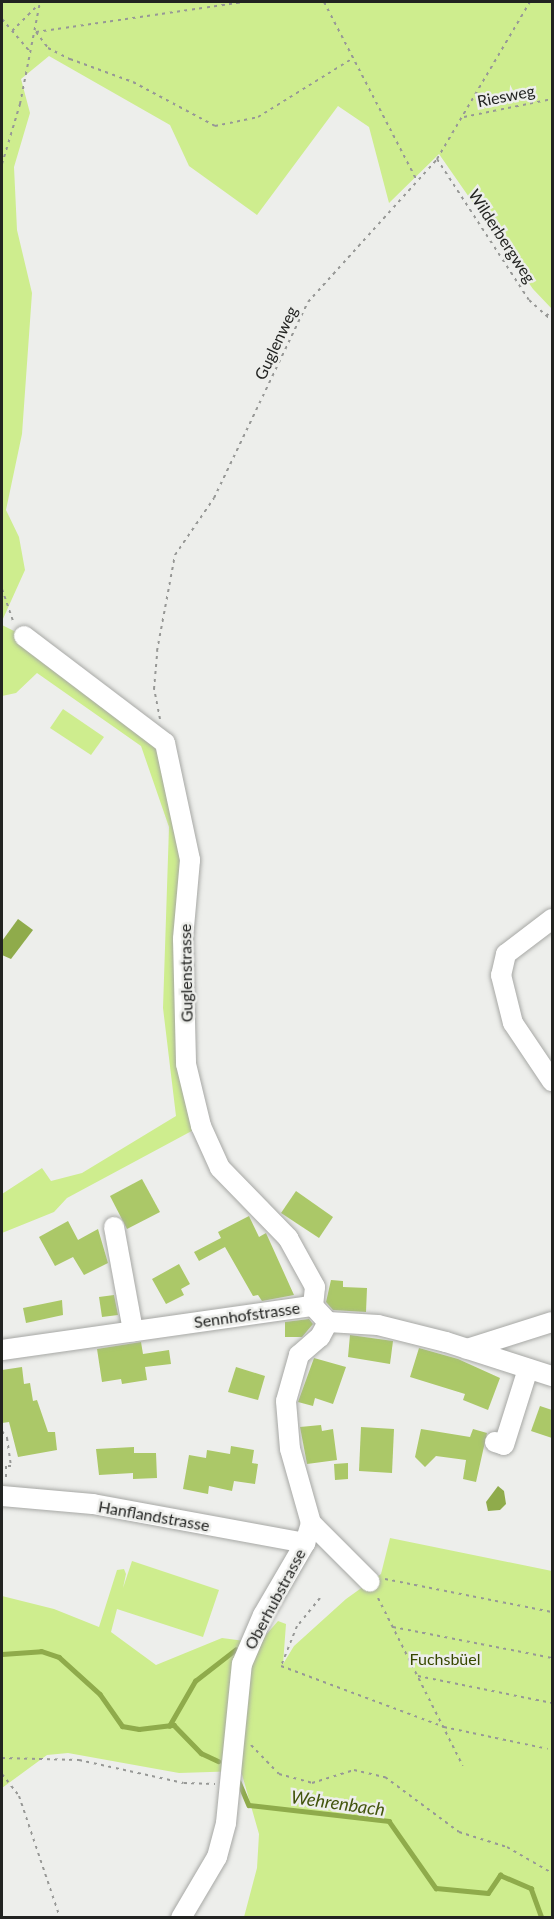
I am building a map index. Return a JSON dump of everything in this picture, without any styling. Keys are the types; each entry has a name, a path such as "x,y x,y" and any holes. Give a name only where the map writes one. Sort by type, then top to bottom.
{"street":[{"path":"24,636 165,742"},
{"name":"Guglenstrasse","path":"165,742 190,860 183,939 186,1064 201,1126 220,1168 288,1238 315,1287 314,1306"},
{"path":"552,919 507,954 501,975 513,1023 552,1081"},
{"path":"114,1227 134,1331"},
{"name":"Sennhofstrasse","path":"2,1350 314,1306 328,1322"},
{"path":"370,1582 311,1523 290,1449 286,1401 299,1355 320,1337 328,1322 378,1325 467,1349 552,1376"},
{"path":"467,1349 552,1322"},
{"path":"495,1442 504,1445 528,1370"},
{"name":"Hanflandstrasse","path":"4,1497 93,1504 305,1543"},
{"name":"Oberhubstrasse","path":"181,1917 217,1857 226,1823 232,1731 242,1664 263,1615 286,1582 305,1543 311,1523"}],"path":[{"path":"36,32 244,2"},
{"path":"324,2 417,182"},
{"name":"Guglenweg","path":"165,742 154,689 169,573 175,555 214,498 308,302 437,159 531,2"},
{"path":"2,164 21,104 40,3"},
{"path":"12,31 40,3"},
{"path":"2,19 31,53"},
{"path":"36,32 48,48 70,59 134,82 215,126 258,117 353,58"},
{"name":"Riesweg","path":"464,117 552,99"},
{"name":"Wilderbergweg","path":"437,159 529,300 552,321"},
{"path":"2,292 2,311"},
{"path":"546,316 552,311"},
{"path":"2,589 10,619"},
{"path":"2,1431 7,1438 10,1466 6,1466 4,1497"},
{"path":"463,1766 370,1582 386,1579 552,1612"},
{"path":"320,1599 297,1626 281,1666 444,1727 548,1749"},
{"path":"393,1627 552,1658"},
{"path":"418,1676 552,1703"},
{"path":"232,1731 243,1735 279,1774 312,1783 354,1770 385,1776 459,1832 507,1847 552,1873"},
{"path":"2,1758 79,1760 184,1783 228,1785"},
{"path":"2,1774 19,1796 60,1917"}],"green space":[{"path":"2,2 552,2 552,309 533,289 439,154 389,203 369,127 338,106 257,215 189,166 170,125 49,56 21,79 30,113 14,167 17,230 32,293 22,434 6,510 19,537 25,570 2,621"},
{"path":"2,625 24,636 165,743 184,826 183,939 201,1126 67,1198 54,1212 2,1233 2,1194 42,1168 51,1181 82,1173 176,1116 163,1008 169,827 141,746 37,673 16,693 2,696"},
{"path":"63,709 104,737 91,755 50,728"},
{"name":"Fuchsbüel","path":"390,1538 552,1571 552,1917 244,1917 257,1868 259,1834 241,1771 179,1773 68,1753 47,1755 2,1788 2,1596 54,1609 99,1627 117,1570 124,1569 126,1574 123,1588 132,1561 219,1590 203,1637 117,1609 111,1632 156,1665 222,1638 259,1643 278,1621 286,1624 283,1664 294,1646 346,1599 381,1574"}],"shaded area":[{"path":"18,919 33,930 11,959 2,955 2,941"},
{"path":"498,1486 504,1491 506,1504 500,1510 488,1511 486,1502"}],"building":[{"path":"142,1179 160,1212 127,1229 110,1196"},
{"path":"296,1191 333,1217 319,1238 281,1213"},
{"path":"249,1216 259,1237 266,1233 294,1295 262,1301 258,1295 253,1296 225,1247 199,1261 194,1252 221,1238 218,1232"},
{"path":"68,1221 78,1240 98,1229 108,1263 84,1275 73,1257 55,1266 39,1237"},
{"path":"179,1264 190,1284 181,1289 184,1295 166,1304 152,1279"},
{"path":"331,1280 343,1281 343,1287 367,1288 366,1312 333,1310 326,1302"},
{"path":"114,1295 118,1315 102,1317 99,1297"},
{"path":"62,1300 63,1315 26,1323 23,1308"},
{"path":"309,1319 313,1324 302,1337 285,1337 285,1322"},
{"path":"350,1335 393,1341 390,1364 348,1357"},
{"path":"141,1342 143,1354 169,1350 171,1364 145,1367 147,1380 122,1384 121,1379 102,1382 97,1349"},
{"path":"419,1348 458,1359 500,1378 488,1410 463,1400 465,1394 410,1377"},
{"path":"314,1358 346,1367 333,1404 315,1398 313,1406 298,1402"},
{"path":"22,1367 24,1384 30,1383 33,1401 37,1400 48,1432 55,1432 57,1450 18,1457 9,1422 2,1423 2,1370"},
{"path":"236,1367 265,1376 258,1400 228,1392"},
{"path":"540,1406 552,1410 552,1438 531,1431"},
{"path":"321,1425 322,1431 333,1429 337,1460 307,1464 300,1427"},
{"path":"361,1427 394,1429 392,1473 359,1471"},
{"path":"421,1429 470,1437 473,1429 487,1433 476,1482 463,1479 466,1460 436,1456 425,1467 415,1457"},
{"path":"231,1446 254,1450 252,1463 258,1464 255,1484 234,1481 232,1491 209,1486 208,1494 183,1489 189,1455 206,1458 207,1450 230,1454"},
{"path":"134,1447 134,1453 156,1453 157,1478 133,1479 133,1473 99,1475 96,1449"},
{"path":"348,1463 348,1479 335,1480 334,1464"}],"waterway":[{"path":"169,1726 195,1681 235,1650"},
{"name":"Wehrenbach","path":"2,1654 41,1651 59,1657 100,1694 122,1726 139,1729 174,1725 201,1753 218,1761"},
{"name":"Wehrenbach","path":"239,1782 249,1805 389,1821 436,1888 488,1893 500,1875 531,1888 542,1918"}]}
